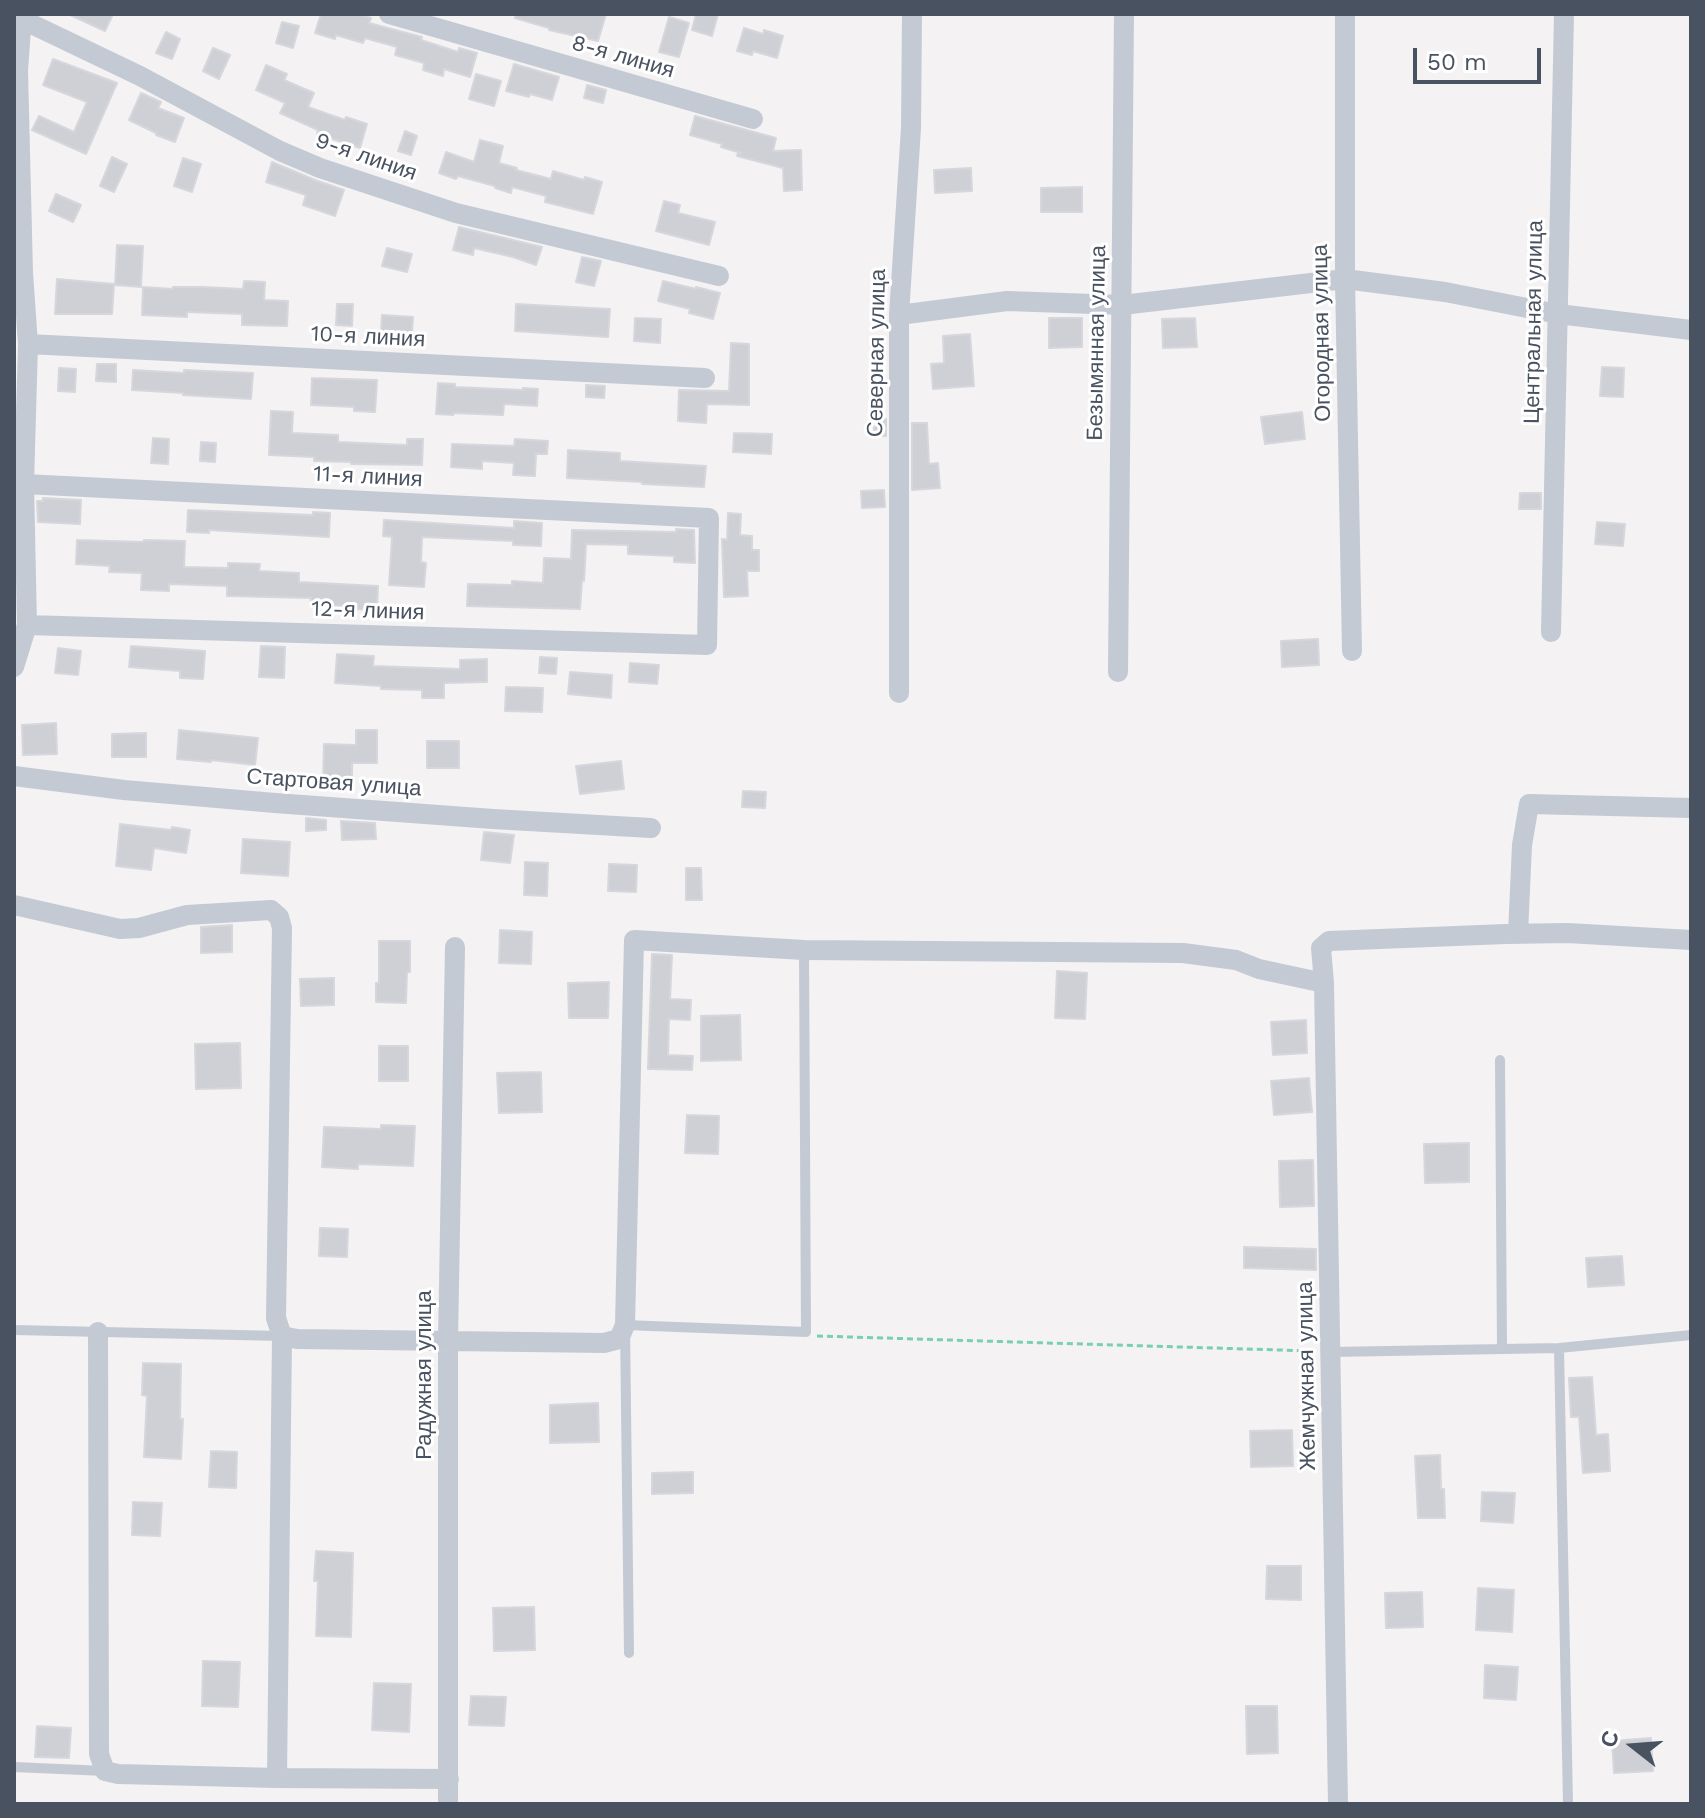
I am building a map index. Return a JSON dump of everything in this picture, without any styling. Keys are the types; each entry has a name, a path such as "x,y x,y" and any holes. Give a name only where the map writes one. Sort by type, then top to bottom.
{"street":[{"name":"8-я линия","path":"389,14 753,119"},
{"name":"Северная улица","path":"899,693 899,315 911,128 912,14"},
{"name":"Безымянная улица","path":"1118,672 1124,14"},
{"name":"Огородная улица","path":"1345,14 1345,279 1352,651"},
{"name":"Центральная улица","path":"1551,632 1564,14"},
{"path":"14,667 17,647 27,625 24,484 28,344 18,87 21,17"},
{"name":"9-я линия","path":"21,17 280,151 320,168 456,213 719,276"},
{"path":"899,315 1007,301 1122,305 1345,279 1445,292 1558,314 1691,330"},
{"name":"10-я линия","path":"28,344 705,378"},
{"name":"11-я линия","path":"24,484 709,518 707,645"},
{"name":"12-я линия","path":"27,625 707,645"},
{"name":"Стартовая улица","path":"14,776 124,790 275,803 651,828"},
{"path":"1691,808 1529,804 1522,845 1518,934 1567,933 1691,940"},
{"path":"14,905 120,929 139,928 187,915 271,910 279,917 282,928 276,1318 282,1336 277,1778"},
{"name":"Жемчужная улица","path":"1338,1804 1321,948 1329,941 1518,934"},
{"path":"282,1336 297,1339 604,1343 619,1339 625,1325 634,940 804,950 1183,953 1236,960 1259,969 1324,983"},
{"name":"Радужная улица","path":"448,1804 448,1341 455,947"},
{"path":"98,1332 99,1754 105,1771 118,1774 277,1778 449,1779"}],"lane":[{"path":"629,1653 625,1325 806,1332 804,950"},
{"path":"1500,1060 1502,1349"},
{"path":"14,1330 282,1336"},
{"path":"1331,1352 1559,1348 1691,1335"},
{"path":"1559,1348 1568,1804"},
{"path":"14,1767 105,1771"}],"path":[{"path":"806,1332 818,1336 1331,1352"}],"building":[{"path":"68,14 113,14 105,31"},
{"path":"321,14 358,14 371,18 369,23 422,37 421,40 458,52 459,48 477,53 470,77 444,69 443,76 423,70 424,63 395,55 397,47 365,38 363,43 315,33"},
{"path":"516,14 606,14 598,41 549,30 515,18"},
{"path":"696,14 718,14 712,36 692,30"},
{"path":"669,17 689,23 679,57 659,52"},
{"path":"282,22 299,26 293,48 276,43"},
{"path":"744,28 783,36 777,58 753,51 752,55 737,51"},
{"path":"166,32 180,39 172,59 156,53"},
{"path":"213,48 230,55 219,79 203,71"},
{"path":"53,59 117,83 86,154 32,130 39,116 74,132 87,102 43,85"},
{"path":"514,64 559,77 552,100 506,91"},
{"path":"266,65 287,74 284,80 314,93 308,107 367,124 360,148 317,134 318,130 280,113 285,103 256,90"},
{"path":"476,74 501,81 494,106 469,99"},
{"path":"587,85 606,90 603,103 584,98"},
{"path":"141,93 161,102 158,108 184,118 175,142 129,120"},
{"path":"695,116 776,138 773,151 801,150 802,190 784,191 783,168 737,156 741,153 690,135"},
{"path":"405,131 417,136 411,155 398,151"},
{"path":"480,140 503,146 499,163 516,170 551,179 553,171 602,182 593,214 545,202 546,196 512,187 511,193 495,186 439,173 446,152 474,162"},
{"path":"112,157 127,164 114,192 100,186"},
{"path":"183,158 201,164 192,192 174,186"},
{"path":"272,162 344,190 335,216 303,205 306,195 266,182"},
{"path":"971,168 972,191 935,193 934,170"},
{"path":"1082,187 1082,212 1041,212 1041,188"},
{"path":"56,194 81,205 73,222 49,211"},
{"path":"664,201 680,205 678,213 715,222 709,245 656,231"},
{"path":"459,227 542,247 536,265 474,248 473,255 453,250"},
{"path":"117,245 143,246 141,287 115,285"},
{"path":"387,248 412,254 407,272 382,266"},
{"path":"582,257 601,261 594,286 576,282"},
{"path":"57,279 114,284 112,314 55,314"},
{"path":"244,281 265,282 264,300 288,301 287,326 242,325 242,314 187,312 187,317 142,315 143,287 243,289"},
{"path":"663,281 720,293 713,319 658,301"},
{"path":"337,304 353,304 352,326 336,325"},
{"path":"516,304 610,309 608,337 515,331"},
{"path":"382,315 413,317 412,333 381,332"},
{"path":"635,318 661,319 660,343 634,341"},
{"path":"1049,318 1082,318 1082,347 1049,348"},
{"path":"1195,318 1197,347 1163,348 1162,319"},
{"path":"970,334 974,386 933,389 931,364 944,363 943,336"},
{"path":"731,343 749,344 749,405 707,404 706,423 678,421 679,390 729,391"},
{"path":"97,364 116,364 116,382 96,381"},
{"path":"1602,367 1624,368 1623,397 1600,396"},
{"path":"59,368 76,369 75,392 58,391"},
{"path":"133,370 253,373 251,399 132,390"},
{"path":"312,378 377,380 375,412 354,411 354,407 311,405"},
{"path":"438,383 455,384 455,387 538,389 537,406 504,404 503,415 436,414"},
{"path":"586,385 605,386 604,398 586,397"},
{"path":"271,411 293,412 292,433 338,435 338,442 407,445 407,439 423,439 422,465 351,464 314,461 314,457 269,455"},
{"path":"1302,412 1305,439 1265,444 1261,417"},
{"path":"874,419 886,419 886,436 874,436"},
{"path":"912,423 927,423 929,464 938,463 940,488 912,490"},
{"path":"734,433 772,434 771,454 733,452"},
{"path":"153,438 169,439 168,464 151,463"},
{"path":"515,439 548,441 547,454 536,454 535,476 513,475 514,463 482,461 482,469 451,467 452,444 514,446"},
{"path":"201,442 216,443 215,462 200,461"},
{"path":"568,450 620,453 620,461 706,466 704,487 567,478"},
{"path":"884,490 885,507 862,508 861,491"},
{"path":"1520,493 1541,493 1541,509 1519,509"},
{"path":"43,498 81,500 80,524 38,522 37,501 43,501"},
{"path":"188,510 330,513 329,537 209,530 209,533 187,532"},
{"path":"728,513 741,514 740,535 752,536 752,550 759,550 759,571 747,571 748,596 724,597 722,539 727,540"},
{"path":"384,520 514,528 514,521 542,523 541,546 513,545 513,541 422,537 421,562 426,563 424,587 389,585 392,537 383,536"},
{"path":"1597,522 1625,524 1623,546 1595,544"},
{"path":"676,529 694,530 695,563 674,562 674,556 628,554 628,545 586,544 580,609 467,606 468,584 512,585 512,581 543,583 544,558 571,559 572,530 676,532"},
{"path":"77,540 185,541 184,567 228,568 228,563 260,564 259,571 299,573 299,582 378,586 377,610 310,605 311,598 227,596 227,586 169,584 169,591 141,590 142,573 109,572 110,566 76,564"},
{"path":"1318,639 1319,665 1282,667 1281,641"},
{"path":"131,646 205,651 203,679 180,678 180,671 129,667"},
{"path":"261,646 285,647 284,678 259,677"},
{"path":"58,648 81,651 78,675 55,673"},
{"path":"337,654 374,656 373,666 460,669 460,660 487,659 487,682 444,683 444,698 422,698 422,690 335,683"},
{"path":"540,657 557,658 556,674 539,673"},
{"path":"630,663 659,665 657,684 629,682"},
{"path":"570,672 612,675 611,698 568,694"},
{"path":"506,687 543,688 542,712 505,711"},
{"path":"56,723 57,754 23,755 22,725"},
{"path":"179,730 258,738 255,765 177,759"},
{"path":"356,730 377,730 377,763 352,763 352,782 323,781 324,744 356,745"},
{"path":"146,733 146,757 112,757 112,734"},
{"path":"427,741 459,741 459,768 427,768"},
{"path":"621,761 624,789 580,794 576,766"},
{"path":"743,791 766,792 765,808 742,807"},
{"path":"306,818 326,820 326,830 306,831"},
{"path":"341,821 375,823 376,839 342,840"},
{"path":"120,824 190,830 186,853 154,848 151,870 116,866"},
{"path":"484,832 514,835 510,863 481,860"},
{"path":"243,839 290,842 288,876 241,873"},
{"path":"525,862 548,863 547,896 524,895"},
{"path":"609,864 637,865 636,892 608,891"},
{"path":"686,868 701,868 702,900 686,900"},
{"path":"232,925 232,952 201,953 201,927"},
{"path":"500,930 532,932 531,964 499,963"},
{"path":"379,941 410,941 406,1003 376,1002"},
{"path":"652,954 672,955 670,999 691,1000 690,1020 669,1019 668,1055 693,1056 692,1070 648,1069"},
{"path":"1057,971 1087,973 1085,1019 1055,1018"},
{"path":"334,978 334,1005 301,1006 300,979"},
{"path":"609,982 608,1018 569,1018 568,983"},
{"path":"740,1015 741,1060 701,1061 701,1016"},
{"path":"1306,1020 1307,1053 1273,1055 1271,1022"},
{"path":"240,1043 241,1088 196,1089 195,1044"},
{"path":"379,1046 408,1046 408,1081 379,1081"},
{"path":"541,1072 542,1112 499,1113 497,1073"},
{"path":"1309,1078 1312,1112 1274,1115 1271,1081"},
{"path":"687,1115 719,1116 718,1154 685,1153"},
{"path":"381,1125 415,1126 413,1166 358,1164 358,1169 322,1167 324,1127 381,1129"},
{"path":"1469,1143 1469,1182 1425,1183 1424,1144"},
{"path":"1313,1160 1314,1206 1280,1207 1279,1161"},
{"path":"320,1228 348,1229 347,1257 319,1256"},
{"path":"1244,1247 1316,1249 1316,1270 1244,1268"},
{"path":"1622,1256 1624,1285 1588,1287 1586,1258"},
{"path":"143,1363 181,1364 181,1459 144,1457 147,1396 142,1395"},
{"path":"1592,1377 1596,1435 1608,1434 1610,1471 1583,1473 1579,1417 1571,1417 1569,1378"},
{"path":"598,1403 599,1442 550,1443 550,1405"},
{"path":"1292,1430 1293,1466 1251,1467 1250,1431"},
{"path":"211,1451 237,1452 236,1488 209,1487"},
{"path":"1440,1455 1445,1518 1418,1518 1415,1456"},
{"path":"693,1472 693,1493 652,1494 652,1473"},
{"path":"1482,1492 1515,1493 1513,1523 1481,1521"},
{"path":"133,1502 162,1503 160,1536 132,1535"},
{"path":"316,1551 353,1553 351,1637 316,1636"},
{"path":"1267,1566 1301,1566 1301,1600 1266,1599"},
{"path":"1478,1588 1514,1590 1512,1632 1476,1630"},
{"path":"1422,1592 1423,1627 1386,1628 1385,1593"},
{"path":"534,1607 535,1650 494,1651 493,1608"},
{"path":"203,1661 240,1662 238,1707 202,1706"},
{"path":"1485,1665 1518,1667 1516,1700 1484,1698"},
{"path":"374,1683 411,1684 409,1732 372,1730"},
{"path":"471,1696 506,1697 504,1726 469,1725"},
{"path":"1246,1706 1277,1706 1278,1753 1247,1754"},
{"path":"37,1726 71,1728 69,1758 35,1757"},
{"path":"1651,1738 1653,1771 1614,1773 1612,1741"}]}
